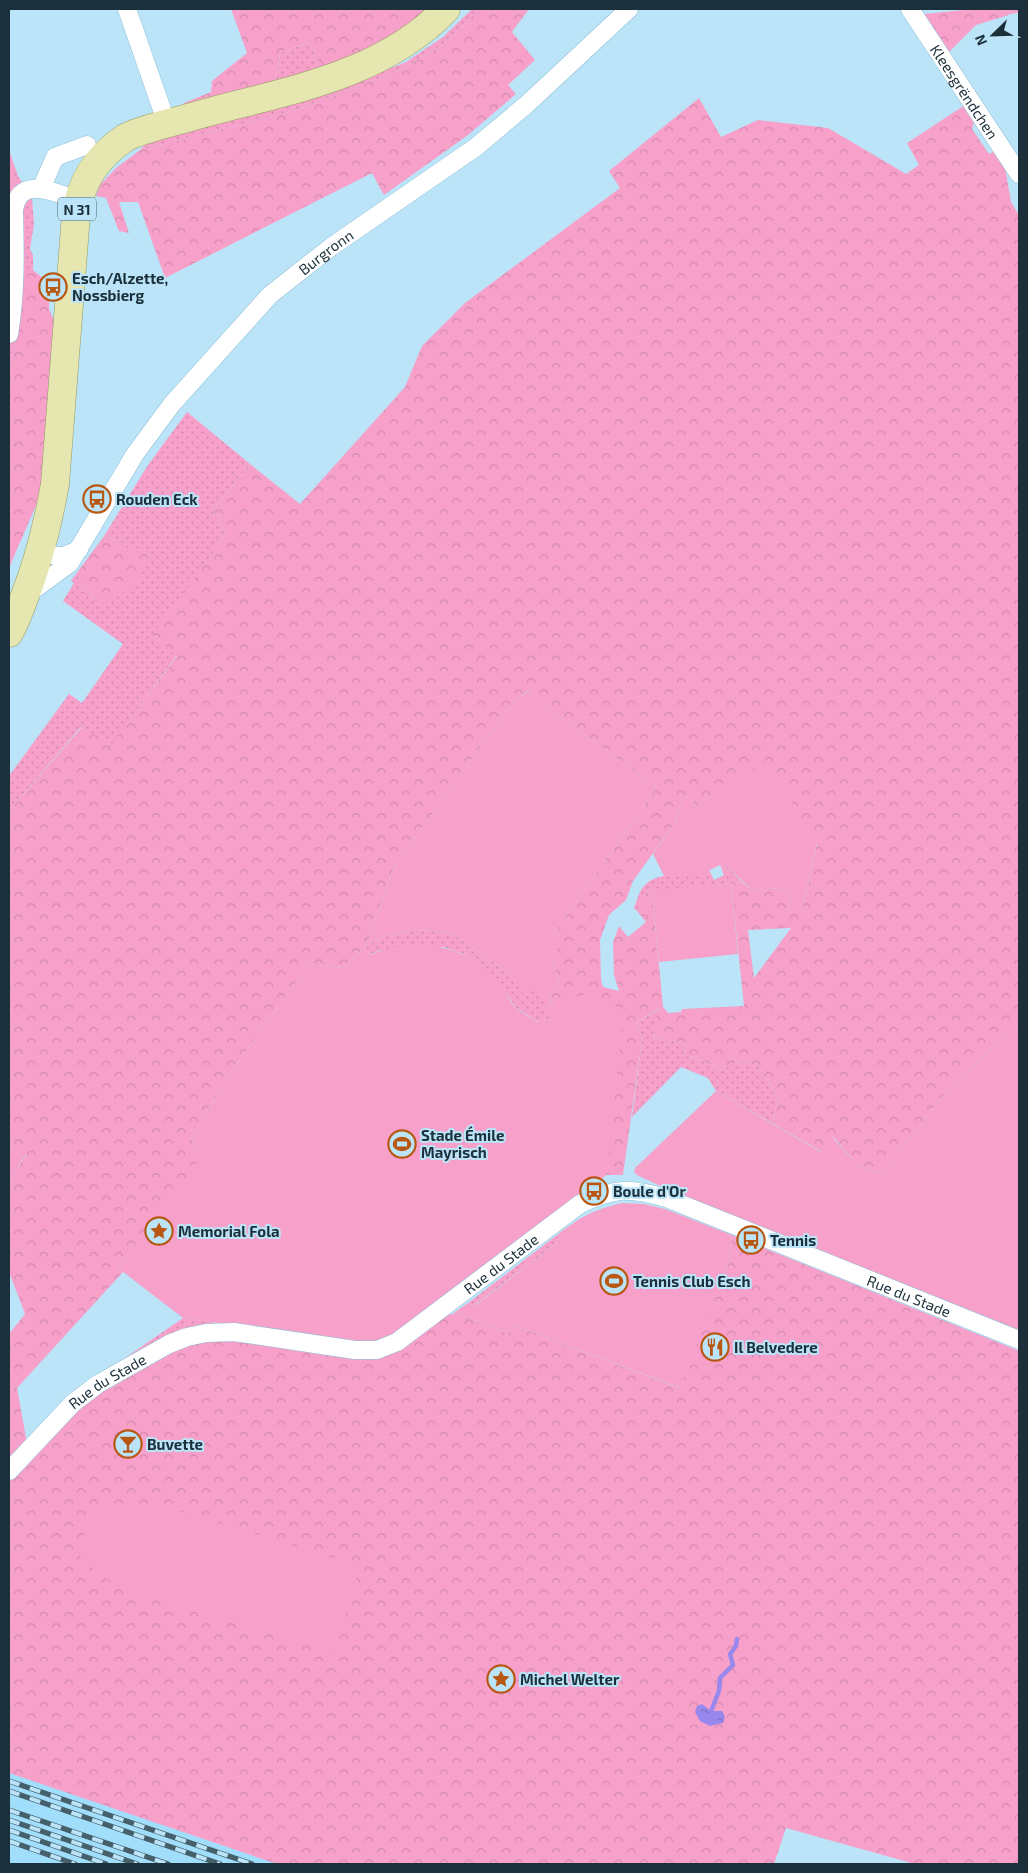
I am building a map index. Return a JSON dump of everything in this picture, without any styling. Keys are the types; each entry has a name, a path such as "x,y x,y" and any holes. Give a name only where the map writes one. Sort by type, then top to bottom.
{"main road":[{"name":"N 31","path":"9,633 25,596 46,562 55,484 78,200 89,174 106,152 128,137 167,124 326,80 364,66 399,48 430,25 446,9"}],"street":[{"path":"127,9 167,124"},
{"name":"Burgronn","path":"46,562 70,563 135,454 172,404 270,295 331,248 476,147 526,105 629,9"},
{"name":"Kleesgrëndchen","path":"910,9 1019,174"},
{"path":"41,189 55,157 87,145"},
{"path":"9,334 16,270 14,210 16,200 22,192 31,188 41,189 78,200"},
{"path":"46,562 53,556 67,556 79,549"},
{"name":"Rue du Stade","path":"9,1470 73,1403 98,1384 169,1344 187,1337 206,1333 234,1332 355,1350 376,1350 397,1342 580,1204 601,1195 621,1190 644,1191 666,1198 1019,1340"}],"shaded area":[{"path":"9,1773 37,1782 277,1864 9,1864"}],"green space":[{"path":"231,9 426,9 415,20 391,37 350,58 322,68 309,42 280,53 276,82 185,109 184,103 211,92 212,81 247,53"},
{"path":"431,9 353,62 276,82 280,53 309,42 322,67"},
{"path":"472,9 479,9 447,42 403,69 297,110 140,150 149,140 364,79 406,62 443,37"},
{"path":"479,9 529,9 512,32 535,60 508,85 516,94 468,135 384,195 372,173 165,278 138,202 119,202 129,233 119,231 106,198 96,196 100,185 116,168 140,150 297,110 403,69 447,42"},
{"path":"974,9 1019,9 1019,12 976,25 949,52 924,14"},
{"path":"699,98 721,137 758,120 828,128 906,174 919,165 907,143 965,105 975,120 972,129 989,154 997,150 1004,161 1011,202 1019,215 1019,1025 951,1086 882,1174 860,1167 833,1137 822,1152 772,1123 778,1099 756,1062 734,1063 722,1070 706,1062 684,1055 687,1044 653,1037 658,1009 636,1023 642,1039 623,1175 606,1175 397,1334 373,1345 367,1340 388,1290 421,1281 479,1208 541,1185 571,1145 571,1050 548,994 560,982 552,963 558,945 551,937 657,787 547,708 548,703 529,690 517,699 489,735 392,872 366,946 343,968 309,964 228,1076 191,1139 200,1149 201,1159 118,1268 123,1272 17,1388 28,1449 73,1403 98,1384 169,1344 187,1337 206,1333 234,1332 355,1350 376,1350 397,1342 445,1306 451,1315 455,1312 508,1333 511,1324 679,1388 729,1262 732,1235 1019,1351 1019,1864 912,1864 786,1828 774,1864 277,1864 9,1773 9,1334 25,1314 9,1272 9,1180 27,1154 9,1142 9,811 82,727 111,745 177,656 152,635 226,535 213,509 250,464 300,504 405,387 422,346 465,303 620,188 609,171","holes":["766,763 817,844 802,910 789,910 790,895 781,888 752,890 742,882 731,883 744,1006 682,1009 681,1012 668,1013 663,1007 652,891 646,892 637,911 646,922 628,937 619,926 613,942 614,975 619,991 603,987 601,980 600,940 609,915 626,900 633,881 675,823 682,798 690,797 696,806","791,928 754,978 748,930"]},
{"path":"9,150 18,176 9,189"},
{"path":"18,176 32,198 34,224 30,249 33,255 33,270 23,270 21,313 9,371 9,189"},
{"path":"23,270 33,270 44,279 44,290 49,291 49,309 56,325 44,487 9,568 9,371 21,313"},
{"path":"187,412 250,464 213,509 226,535 153,635 177,655 111,746 81,727 9,811 9,776 69,694 82,703 123,644 63,601 74,583 71,581 76,574 95,600 149,554 104,536 148,465"},
{"path":"104,536 150,554 138,580 108,605 95,600 76,574"},
{"name":"Stade Émile Mayrisch","path":"530,690 548,703 547,708 657,787 551,937 559,945 552,963 560,982 548,994 553,1007 587,993 624,1010 606,1175 397,1334 373,1345 183,1318 118,1268 200,1159 200,1149 191,1139 228,1076 309,964 343,968 366,946 392,872 408,847 517,699","holes":["415,930 455,935 507,972 525,996 535,984 551,1019 537,1022 520,1011 515,1007 499,981 485,968 471,958 455,951 422,945 404,946 369,955 366,946 382,937"]},
{"path":"766,762 817,843 802,910 789,910 790,895 781,888 752,890 727,867 720,865 700,875 664,876 653,854 675,823 682,798 690,797 696,806"},
{"path":"720,865 727,867 742,882 647,892 637,911 634,908 644,886 658,877 701,873 709,870 714,880 724,875"},
{"path":"731,883 738,954 659,962 652,891"},
{"path":"415,930 455,935 507,972 525,995 535,983 552,1019 538,1022 515,1007 499,982 480,964 463,954 444,947 379,951 368,955 366,946 382,937"},
{"path":"659,1009 653,1037 687,1044 684,1055 706,1062 722,1070 733,1063 756,1062 778,1099 772,1123 716,1091 708,1078 681,1067 632,1117 642,1039 636,1023"},
{"path":"1019,1025 1019,1333 671,1191 634,1172 635,1168 716,1091 821,1152 832,1137 860,1167 882,1174 951,1086"},
{"path":"9,1142 27,1153 9,1180"},
{"name":"Tennis Club Esch","path":"622,1203 644,1204 665,1209 732,1235 729,1262 680,1388 511,1324 508,1333 455,1312 468,1303 473,1306 477,1304 555,1245 558,1240 557,1235 573,1223 595,1211"},
{"path":"557,1235 558,1240 555,1245 473,1306 468,1303"},
{"path":"183,1318 213,1322 206,1333 119,1372 125,1358"},
{"path":"143,1503 166,1507 360,1566 334,1653 142,1596 108,1579 78,1554 90,1515 116,1505"}],"water":[{"path":"702,1704 711,1711 722,1711 725,1717 723,1723 710,1726 700,1721 695,1712 697,1706"}],"waterway":[{"path":"711,1711 719,1691 720,1678 733,1665 730,1654 736,1646 737,1639"}],"railway":[{"path":"9,1781 252,1864"},
{"path":"9,1791 220,1864"},
{"path":"9,1810 168,1864"},
{"path":"9,1820 137,1864"},
{"path":"9,1830 106,1864"},
{"path":"9,1841 75,1864"}],"place":[{"name":"Esch/Alzette, Nossbierg","path":"53,287"},
{"name":"Rouden Eck","path":"97,499"},
{"name":"Stade Émile Mayrisch","path":"402,1144"},
{"name":"Boule d'Or","path":"594,1191"},
{"name":"Memorial Fola","path":"159,1231"},
{"name":"Tennis","path":"751,1240"},
{"name":"Tennis Club Esch","path":"614,1281"},
{"name":"Il Belvedere","path":"715,1347"},
{"name":"Buvette","path":"128,1444"},
{"name":"Michel Welter","path":"501,1679"}]}
